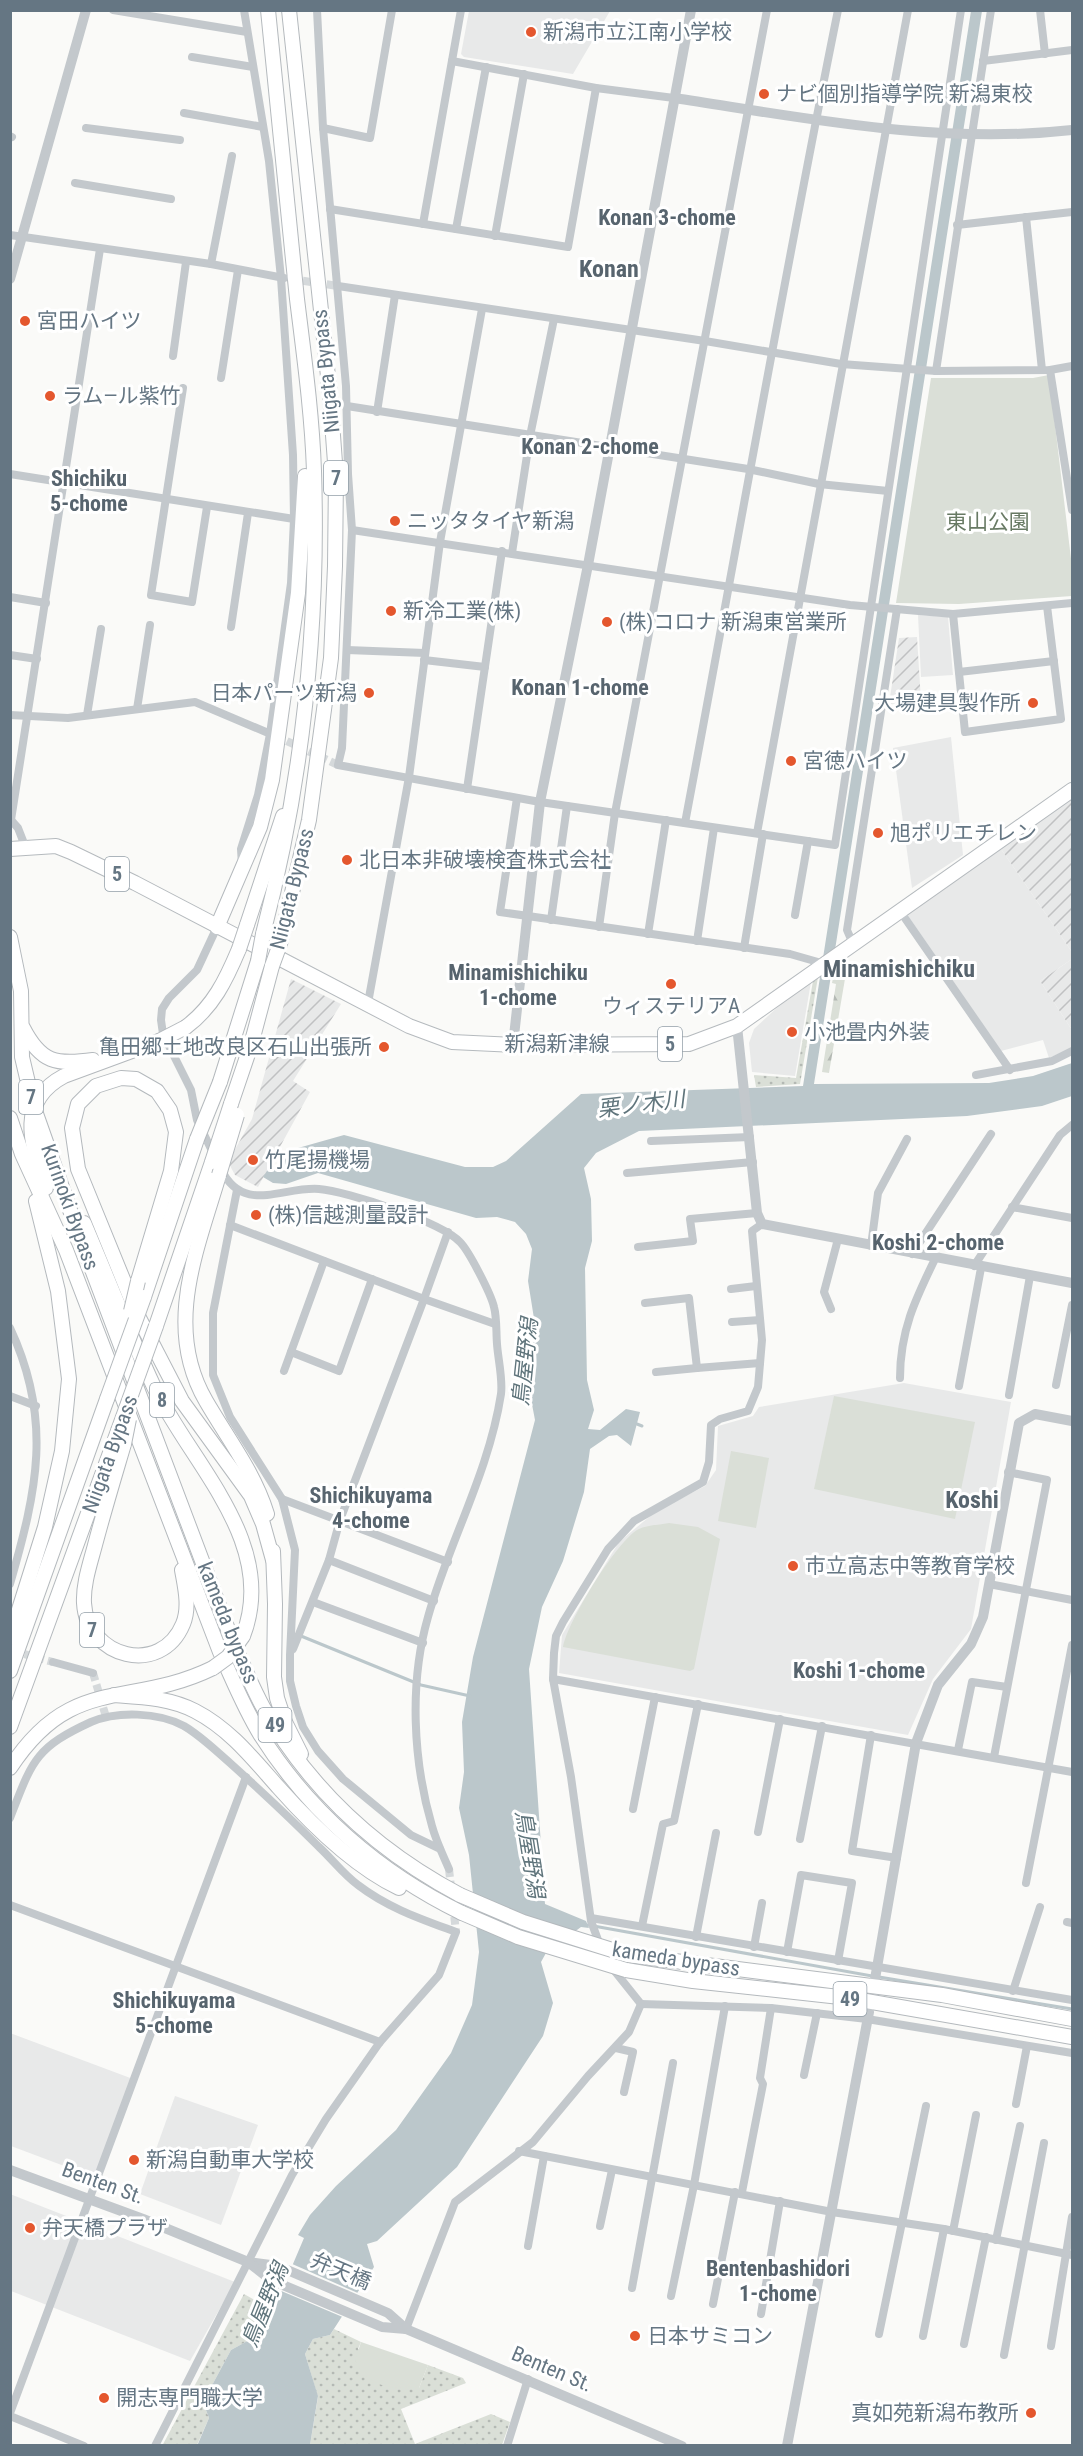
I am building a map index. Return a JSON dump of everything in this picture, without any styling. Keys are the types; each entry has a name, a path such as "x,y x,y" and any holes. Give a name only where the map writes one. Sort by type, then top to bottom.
{"main road":[{"name":"Niigata Bypass","path":"10,1727 118,1431 128,1370 124,1349 144,1297 197,1139 220,1082 258,961 289,823 309,658 314,563 314,470 309,396 268,10"},
{"name":"Niigata Bypass","path":"10,1671 113,1397 156,1326 212,1162 234,1110 272,966 280,944 309,820 331,658 336,476 330,395 289,10"},
{"name":"7","path":"217,927 260,827 280,730 298,593 309,396"},
{"name":"7","path":"22,1026 37,1052 53,1060 77,1062 113,1057 159,1041 186,1027 210,1005 230,971 248,925 294,783"},
{"name":"新潟新津線","path":"10,849 25,846 56,846 135,883 409,1026 452,1042 513,1045 689,1044 737,1026 1072,790"},
{"name":"Kurinoki Bypass","path":"10,937 21,991 22,1057 34,1108 128,1370"},
{"path":"66,1250 32,1144 31,1125 34,1108 38,1098 51,1083 113,1057"},
{"path":"128,1370 138,1281 171,1171 176,1132 170,1110 157,1091 136,1078 121,1078 96,1086 78,1104 72,1128 78,1169 143,1327 182,1401 251,1496 263,1524 273,1560"},
{"path":"234,1110 219,1175 186,1288 184,1320 197,1385 250,1471 262,1496 271,1526 274,1677 277,1698 306,1771"},
{"name":"Kurinoki Bypass","path":"10,1118 22,1154 66,1250 113,1397"},
{"path":"10,1638 45,1527 62,1451 69,1379 58,1291 22,1154"},
{"name":"8","path":"10,1768 24,1747 60,1714 82,1702 194,1677 213,1668 228,1657 243,1636 251,1616 254,1594 249,1563 242,1543 210,1477 155,1388 56,1164"},
{"name":"7","path":"128,1370 124,1444 86,1584 87,1620 104,1645 124,1654 146,1654 161,1649 174,1638 183,1624 186,1608 179,1545"},
{"name":"kameda bypass","path":"128,1370 232,1640 262,1706 306,1771 333,1803 368,1835 398,1858 460,1894 523,1922 628,1955 942,1995 1072,2019"},
{"name":"kameda bypass","path":"113,1397 179,1545 229,1672 248,1712 279,1761 311,1802 362,1850 399,1878 462,1914 518,1937 626,1970 693,1981 849,1998 1072,2037"},
{"path":"114,1695 173,1702 211,1720 238,1743 298,1809 335,1845 396,1887 449,1907"}],"street":[{"path":"10,279 86,10"},
{"path":"113,10 247,32"},
{"path":"242,871 241,849 258,795 271,734 291,583 294,519 293,455 283,278 263,127 244,10"},
{"path":"317,10 323,128 347,406 352,530 342,747 338,765 540,802 835,845 905,368 946,134 961,10"},
{"path":"323,128 370,138 393,10"},
{"path":"423,224 461,10"},
{"path":"513,1045 525,916 540,802 588,565 691,10"},
{"path":"599,927 615,813 684,460 767,10"},
{"path":"685,823 729,588 748,469 838,10"},
{"path":"744,948 798,597 908,10"},
{"path":"936,371 968,135 991,10"},
{"path":"1040,10 1045,54"},
{"path":"983,61 1072,50"},
{"path":"192,57 253,67"},
{"path":"452,61 596,88 885,129 968,135 1072,130"},
{"path":"456,229 486,67"},
{"path":"495,236 524,74"},
{"path":"330,209 568,247 596,88"},
{"path":"184,113 263,127"},
{"path":"86,128 180,140"},
{"path":"211,264 232,156"},
{"path":"75,183 171,199"},
{"path":"957,225 1072,212"},
{"path":"1026,217 1046,370 1068,448 1072,510"},
{"path":"10,235 211,264 283,278"},
{"path":"25,846 11,820 100,249"},
{"path":"173,356 186,262"},
{"path":"221,378 238,270"},
{"path":"338,286 705,340 841,364 936,371 1046,370 1072,366"},
{"path":"377,412 395,295"},
{"path":"368,1003 409,777 440,542 483,309"},
{"path":"512,553 531,436 554,319"},
{"path":"183,388 164,500 152,595 192,602 207,507"},
{"path":"347,406 462,426 748,469 819,484 888,491"},
{"path":"10,474 294,519"},
{"path":"231,627 248,513"},
{"path":"352,530 502,551 729,588 870,607 952,614 1072,603"},
{"path":"467,789 502,551"},
{"path":"10,597 46,603"},
{"path":"952,614 965,732 1061,719 1047,606"},
{"path":"853,944 847,930 897,609"},
{"path":"137,709 150,625"},
{"path":"87,715 100,629"},
{"path":"347,650 425,657 485,667"},
{"path":"10,655 37,659"},
{"path":"959,672 1054,661"},
{"path":"10,716 28,718 87,715 195,702 271,734"},
{"path":"517,798 500,912 790,954 825,964"},
{"path":"550,920 567,806"},
{"path":"648,934 666,820"},
{"path":"697,941 714,828"},
{"path":"795,915 808,841"},
{"path":"900,911 1010,1070"},
{"path":"217,927 197,970 169,998 162,1009 161,1020 163,1034 191,1090 198,1120 228,1184 237,1190 267,1197 304,1188 322,1189 407,1214 448,1232 462,1244 494,1306 501,1392 479,1478 434,1600 423,1643 416,1688 417,1749 432,1827 449,1869"},
{"path":"737,1026 757,1213 762,1224"},
{"path":"976,1075 1052,1061 1072,1051"},
{"path":"959,1386 978,1267 1012,1207 1060,1135 1072,1125"},
{"path":"912,1254 991,1134"},
{"path":"651,1141 750,1135"},
{"path":"871,1246 878,1193 907,1139"},
{"path":"627,1173 753,1162"},
{"path":"237,1190 213,1313 213,1375 230,1417 282,1499 295,1550 290,1681 296,1706 303,1727 318,1751 343,1779 411,1835 440,1849"},
{"path":"1012,1207 1072,1218"},
{"path":"638,1247 693,1241 690,1219 757,1213"},
{"path":"1072,1283 935,1259 762,1224 752,1231 762,1340 758,1387 748,1411 720,1419 711,1425 709,1462 703,1482 634,1521 608,1550 556,1636 553,1679 571,1777 594,1931 605,1959 641,2004 771,2008 868,2016 1072,2053"},
{"path":"230,1225 495,1324"},
{"path":"290,1655 329,1560 340,1520 448,1232"},
{"path":"831,1309 824,1292 838,1239"},
{"path":"900,1378 900,1351 910,1310 935,1259"},
{"path":"284,1371 324,1261"},
{"path":"1009,1395 1030,1276"},
{"path":"291,1352 339,1371 372,1279"},
{"path":"731,1289 756,1286"},
{"path":"645,1303 689,1298 697,1368"},
{"path":"1056,1385 1072,1305"},
{"path":"732,1322 760,1320"},
{"path":"10,1328 32,1381 38,1438 35,1483 10,1584"},
{"path":"656,1372 760,1363"},
{"path":"10,1396 36,1406"},
{"path":"877,1973 916,1743 938,1685 971,1644 983,1617 1008,1472 1019,1423 1035,1414 1072,1421"},
{"path":"994,1757 1024,1590 1047,1480 1008,1472"},
{"path":"282,1499 448,1562"},
{"path":"329,1560 434,1600"},
{"path":"988,1584 1072,1600"},
{"path":"313,1602 423,1643"},
{"path":"1026,1883 1072,1645"},
{"path":"53,1662 93,1673"},
{"path":"553,1679 1072,1772"},
{"path":"958,1750 972,1682 1007,1687"},
{"path":"633,1809 655,1697"},
{"path":"642,1926 663,1824 674,1821 698,1704"},
{"path":"10,1818 28,1774 40,1753 64,1735 106,1717 136,1715 182,1725 200,1737 246,1777 356,1884 392,1908 456,1932 439,1975 380,2042 326,2119 292,2175 155,2445"},
{"path":"758,1832 780,1719"},
{"path":"800,1839 822,1726"},
{"path":"871,1735 852,1851 897,1858"},
{"path":"84,2445 10,2415 246,1777"},
{"path":"696,1937 716,1833"},
{"path":"787,1952 801,1875 852,1883 838,1961"},
{"path":"754,1947 762,1903"},
{"path":"10,1905 380,2042"},
{"path":"1013,1991 1040,1907"},
{"path":"591,1919 838,1961 877,1973 1072,2000"},
{"path":"406,2329 455,2202 533,2142 588,2076 629,2032 641,2004"},
{"path":"671,2296 694,2185 725,2006"},
{"path":"713,2304 763,2084 760,2078 771,2008"},
{"path":"804,2075 817,2013"},
{"path":"787,2445 868,2016"},
{"path":"1016,2104 1027,2046"},
{"path":"616,2048 633,2052 624,2092"},
{"path":"632,2288 673,2063"},
{"path":"879,2334 926,2106"},
{"path":"923,2336 976,2115"},
{"path":"996,2240 1020,2126"},
{"path":"1004,2355 1044,2143"},
{"path":"519,2151 612,2170 653,2175 832,2212 949,2230 1069,2255"},
{"path":"528,2246 544,2157"},
{"name":"Benten St.","path":"10,2170 91,2199 248,2262"},
{"path":"603,2223 612,2170"},
{"path":"761,2314 780,2201"},
{"path":"1051,2346 1069,2255 1072,2217"},
{"path":"964,2344 986,2237"},
{"name":"弁天橋","path":"248,2262 278,2266 388,2313 406,2329"},
{"name":"弁天橋","path":"248,2262 271,2280 382,2327 406,2329"},
{"name":"Benten St.","path":"406,2329 682,2445"},
{"path":"507,2445 528,2379"}],"shaded area":[{"name":"新潟市立江南小学校","path":"469,10 610,11 573,74 464,57 461,54"},
{"path":"918,615 948,617 953,675 921,677"},
{"path":"917,637 921,701 889,704 899,638"},
{"path":"951,737 963,855 912,888 893,748"},
{"path":"1072,799 1072,952 1001,849"},
{"path":"1001,849 1072,952 1072,959 1040,981 1072,1030 1072,1048 1049,1058 1043,1040 1001,1051 906,913"},
{"path":"1072,959 1072,1030 1040,981"},
{"path":"291,979 341,1004 293,1081 310,1092 258,1187 235,1175 228,1162 252,1119"},
{"path":"811,982 795,1076 752,1072 749,1043 754,1029 782,1003"},
{"name":"市立高志中等教育学校","path":"904,1383 1011,1402 971,1629 933,1679 908,1735 559,1673 562,1635 619,1542 655,1512 705,1486 716,1470 718,1426 753,1416 759,1407"},
{"path":"10,2033 133,2079 96,2178 11,2146"},
{"path":"175,2096 258,2125 221,2225 140,2194"},
{"path":"10,2194 235,2282 190,2361 11,2291"}],"green space":[{"name":"東山公園","path":"1049,375 1072,567 1072,596 959,604 896,603 931,378 1033,378"},
{"path":"845,961 847,967 829,1073 822,1072 836,984 832,983 835,968"},
{"path":"818,977 800,1084 756,1087 754,1075 796,1078 813,981"},
{"path":"834,1396 975,1422 955,1519 814,1489"},
{"path":"731,1451 769,1458 756,1528 718,1521"},
{"path":"669,1523 698,1527 720,1539 694,1669 690,1671 563,1647 583,1602 605,1566 628,1538 640,1528"},
{"path":"244,2294 265,2306 251,2339 231,2350 203,2402 209,2418 197,2445 162,2446"},
{"path":"334,2329 361,2342 358,2349 419,2388 428,2365 463,2378 466,2383 401,2409 415,2444 491,2414 510,2422 502,2445 310,2445 318,2397 305,2354 313,2339 330,2335"},
{"path":"361,2342 428,2365 419,2388 390,2387 367,2377 355,2361"}],"water":[{"path":"971,11 982,11 814,1084 989,1083 1033,1076 1072,1063 1072,1096 1042,1106 967,1116 639,1131 596,1153 584,1168 591,1199 592,1241 585,1268 587,1380 594,1410 588,1429 600,1430 626,1409 640,1412 631,1446 617,1435 609,1436 590,1449 584,1492 563,1561 542,1607 529,1669 545,1904 586,1921 589,1928 581,1927 546,1953 541,1962 553,2003 543,2036 457,2167 377,2241 367,2244 374,2267 330,2335 313,2339 305,2354 318,2396 310,2445 197,2446 209,2418 203,2402 231,2350 251,2339 262,2315 270,2318 304,2238 298,2235 310,2215 336,2186 396,2130 451,2053 472,2005 479,1952 469,1855 459,1808 464,1772 462,1722 473,1657 535,1420 526,1373 536,1331 528,1281 532,1249 526,1234 515,1222 497,1217 476,1218 318,1173 286,1184 273,1183 263,1177 270,1166 276,1169 282,1165 291,1150 344,1135 465,1167 493,1167 506,1161 581,1094 803,1086"}],"pier":[{"path":"290,2263 360,2294 345,2318 279,2290"}],"waterway":[{"path":"637,1424 642,1426"},
{"path":"301,1636 421,1685 470,1696"},
{"path":"588,1925 872,1976"},
{"path":"879,1977 1072,2009"}],"tunnel":[{"path":"291,279 338,286"},
{"path":"276,736 338,765"},
{"path":"13,1651 53,1662"},
{"path":"93,1673 106,1717"},
{"path":"449,1869 456,1932"}],"place":[{"name":"新潟市立江南小学校","path":"531,32"},
{"name":"ナビ個別指導学院 新潟東校","path":"764,94"},
{"name":"宮田ハイツ","path":"25,321"},
{"name":"ラム―ル紫竹","path":"50,396"},
{"name":"ニッタタイヤ新潟","path":"395,521"},
{"name":"新冷工業(株)","path":"391,611"},
{"name":"(株)コロナ 新潟東営業所","path":"607,622"},
{"name":"日本パーツ新潟","path":"369,693"},
{"name":"大場建具製作所","path":"1033,703"},
{"name":"宮徳ハイツ","path":"791,761"},
{"name":"旭ポリエチレン","path":"878,833"},
{"name":"北日本非破壊検査株式会社","path":"347,860"},
{"name":"ウィステリアA","path":"671,984"},
{"name":"小池畳内外装","path":"792,1032"},
{"name":"亀田郷土地改良区石山出張所","path":"384,1047"},
{"name":"竹尾揚機場","path":"253,1160"},
{"name":"(株)信越測量設計","path":"256,1215"},
{"name":"市立高志中等教育学校","path":"793,1566"},
{"name":"新潟自動車大学校","path":"134,2160"},
{"name":"弁天橋プラザ","path":"30,2228"},
{"name":"日本サミコン","path":"635,2336"},
{"name":"開志専門職大学","path":"104,2398"},
{"name":"真如苑新潟布教所","path":"1031,2413"}],"district":[{"name":"Konan 3-chome","path":"667,217"},
{"name":"Konan","path":"609,269"},
{"name":"Konan 2-chome","path":"590,446"},
{"name":"Shichiku 5-chome","path":"89,490"},
{"name":"Konan 1-chome","path":"580,687"},
{"name":"Minamishichiku","path":"899,969"},
{"name":"Minamishichiku 1-chome","path":"518,984"},
{"name":"Koshi 2-chome","path":"938,1242"},
{"name":"Koshi","path":"972,1500"},
{"name":"Shichikuyama 4-chome","path":"371,1508"},
{"name":"Koshi 1-chome","path":"859,1670"},
{"name":"Shichikuyama 5-chome","path":"174,2012"},
{"name":"Bentenbashidori 1-chome","path":"778,2280"}],"water label":[{"name":"栗ノ木川","path":"641,1104"},
{"name":"鳥屋野潟","path":"525,1362"},
{"name":"鳥屋野潟","path":"530,1854"},
{"name":"鳥屋野潟","path":"265,2305"}]}
